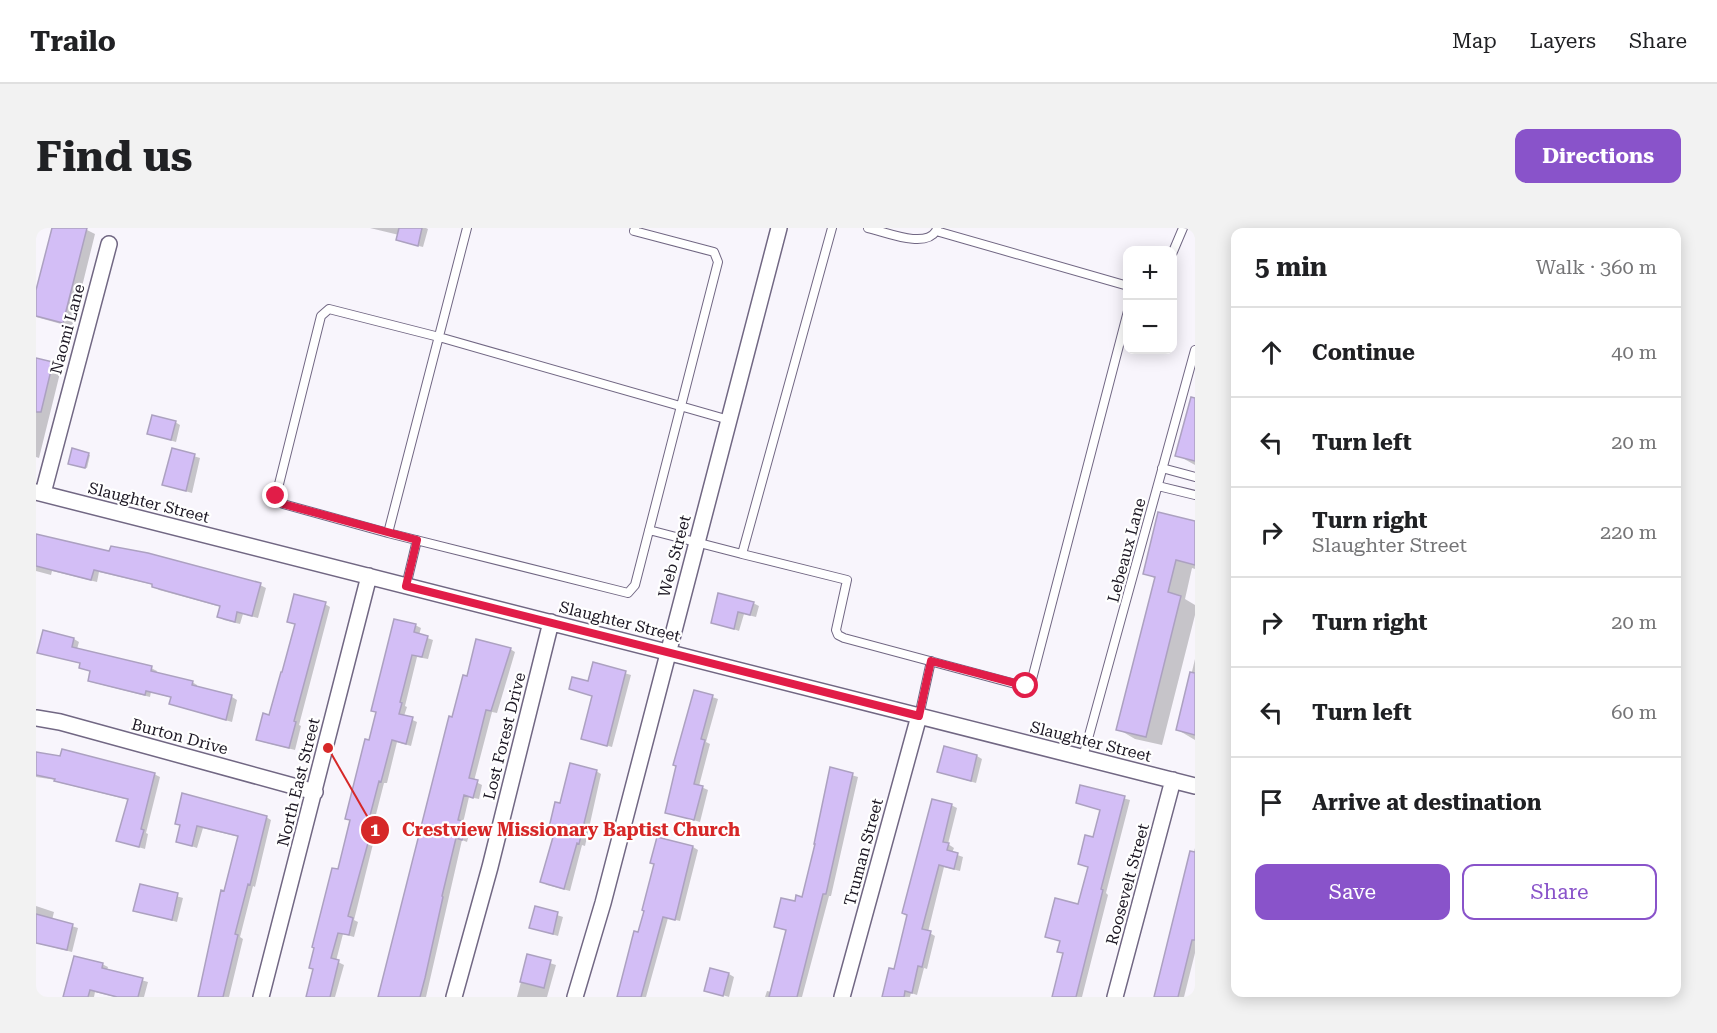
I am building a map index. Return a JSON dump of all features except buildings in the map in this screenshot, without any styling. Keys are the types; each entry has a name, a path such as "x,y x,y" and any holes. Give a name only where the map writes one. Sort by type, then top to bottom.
{"street":[{"name":"Web Street","path":"575,997 603,903 779,228"},
{"name":"Naomi Lane","path":"39,492 109,244"},
{"name":"Slaughter Street","path":"39,492 1195,786"},
{"name":"North East Street","path":"261,997 369,576"},
{"name":"Lost Forest Drive","path":"454,997 490,867 551,622"},
{"name":"Truman Street","path":"842,997 919,716"},
{"name":"Burton Drive","path":"36,718 60,722 315,792"},
{"name":"Roosevelt Street","path":"1115,997 1173,780"}],"lane":[{"path":"388,532 467,228"},
{"path":"635,228 634,231 714,252 718,262 682,406 650,530 635,585 628,593 283,504 276,496 321,316 329,309 439,337 682,406 729,420"},
{"path":"742,554 832,228"},
{"path":"868,228 916,240 926,240 932,237 936,229 1123,285"},
{"path":"1176,246 1183,228"},
{"path":"650,530 847,580 836,622 838,635 1026,686 1031,683 1123,330"},
{"name":"Lebeaux Lane","path":"1083,757 1195,350"},
{"path":"1162,468 1195,477"},
{"path":"1158,486 1195,495"},
{"path":"406,586 417,540"},
{"path":"919,716 931,661"}],"place":[{"name":"Crestview Missionary Baptist Church","path":"328,748"}],"route":[{"path":"276,496 283,504 417,540 406,586 919,716 931,661 1026,686"}]}
